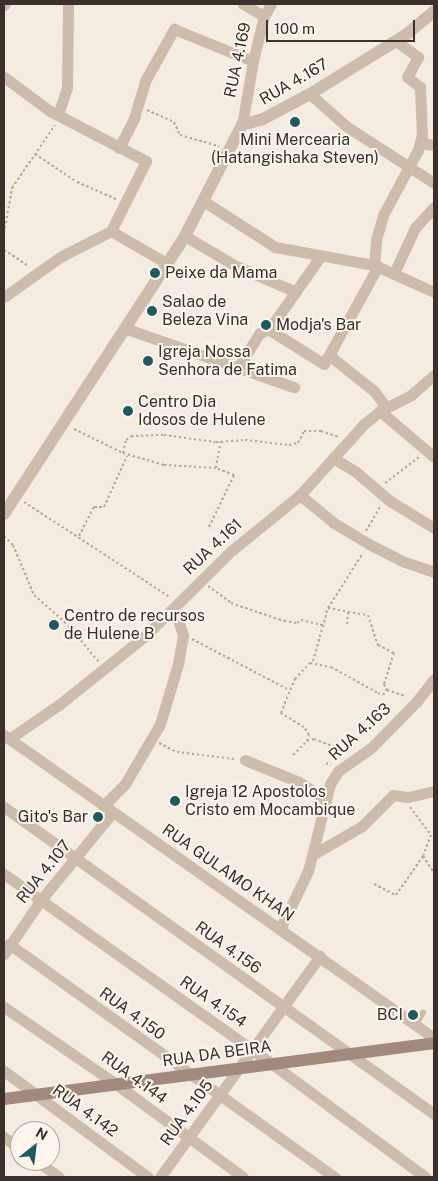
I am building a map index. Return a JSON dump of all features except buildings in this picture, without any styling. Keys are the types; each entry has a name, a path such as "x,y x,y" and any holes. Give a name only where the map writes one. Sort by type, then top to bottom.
{"main road":[{"name":"RUA DA BEIRA","path":"4,1099 434,1043"}],"street":[{"path":"58,115 68,88 68,4"},
{"path":"243,4 264,16"},
{"name":"RUA 4.169","path":"242,125 264,16 271,4"},
{"name":"RUA 4.167","path":"242,125 263,119 310,94 432,17"},
{"path":"120,148 137,107 145,81 174,29 254,61"},
{"path":"268,329 321,364 330,356 376,266 376,240 383,215 421,143 420,88 407,77 418,57 396,41"},
{"path":"4,77 58,115 146,163 111,231 85,242 4,297"},
{"path":"310,94 346,126 410,164 434,183"},
{"path":"4,514 128,329 168,264 205,202 228,149 242,125"},
{"path":"421,143 434,145"},
{"path":"205,202 274,247 320,258 376,266 434,292"},
{"path":"394,273 415,228 434,207"},
{"path":"111,231 168,264"},
{"path":"185,236 236,266 296,292"},
{"path":"239,366 260,333 268,329 320,258"},
{"path":"128,329 239,366 294,387"},
{"path":"330,356 374,392 383,409 430,454"},
{"name":"RUA 4.161","path":"6,737 60,704 107,667 177,605 231,551 300,495 347,440 383,409 411,395 434,375"},
{"path":"333,458 382,494 434,528"},
{"path":"300,495 372,546 434,572"},
{"path":"177,605 183,635"},
{"name":"RUA 4.107","path":"7,949 40,901 76,859 153,740 178,664 183,635"},
{"name":"RUA 4.163","path":"280,929 312,855 325,799 338,771 371,748 417,701 434,679"},
{"name":"RUA GULAMO KHAN","path":"6,737 107,810 320,956 434,1038"},
{"path":"245,760 299,782 325,799"},
{"path":"312,855 362,826 393,794 408,797 434,791"},
{"name":"RUA 4.156","path":"4,807 434,1114"},
{"name":"RUA 4.154","path":"4,874 271,1063 425,1177"},
{"name":"RUA 4.150","path":"7,949 220,1095 335,1177"},
{"name":"RUA 4.105","path":"160,1177 320,956"},
{"name":"RUA 4.144","path":"4,1008 116,1084 242,1177"},
{"name":"RUA 4.142","path":"4,1071 148,1177"}],"lane":[{"path":"416,1024 423,1013"}],"path":[{"path":"137,107 174,122 180,135 228,149"},
{"path":"4,233 12,188 52,131 58,115"},
{"path":"35,154 77,182 125,203"},
{"path":"4,250 42,272"},
{"path":"65,424 127,456 164,465 216,468 234,475 209,528"},
{"path":"123,453 126,440 130,436 164,435 221,441 276,442 289,445 298,442 304,431 321,431 347,440"},
{"path":"216,468 221,441"},
{"path":"360,539 382,494 395,473 430,454"},
{"path":"79,536 94,507 104,506 127,456"},
{"path":"15,498 79,536 177,605"},
{"path":"4,536 13,545 34,595 107,667"},
{"path":"293,755 307,741 309,735 304,727 281,713 289,690 300,670 313,661 322,637 323,624 328,608 349,572 372,546"},
{"path":"201,580 215,593 248,609 284,621 297,623 301,620 323,624"},
{"path":"328,608 368,615 378,645 394,653 384,684 387,690 417,701"},
{"path":"348,612 348,624"},
{"path":"183,635 289,690"},
{"path":"313,661 357,680 383,695 387,690"},
{"path":"307,741 314,739 342,747 355,758"},
{"path":"153,740 177,752 245,760"},
{"path":"374,884 396,895 423,856 431,835 411,811 408,797"},
{"path":"423,856 434,873"}],"place":[{"name":"Mini Mercearia (Hatangishaka Steven)","path":"295,122"},
{"name":"Peixe da Mama","path":"155,273"},
{"name":"Salao de Beleza Vina","path":"152,311"},
{"name":"Modja's Bar","path":"266,325"},
{"name":"Igreja Nossa Senhora de Fatima","path":"148,361"},
{"name":"Centro Dia Idosos de Hulene","path":"128,411"},
{"name":"Centro de recursos de Hulene B","path":"54,625"},
{"name":"Igreja 12 Apostolos Cristo em Mocambique","path":"175,801"},
{"name":"Gito's Bar","path":"98,817"},
{"name":"BCI","path":"413,1015"}]}
